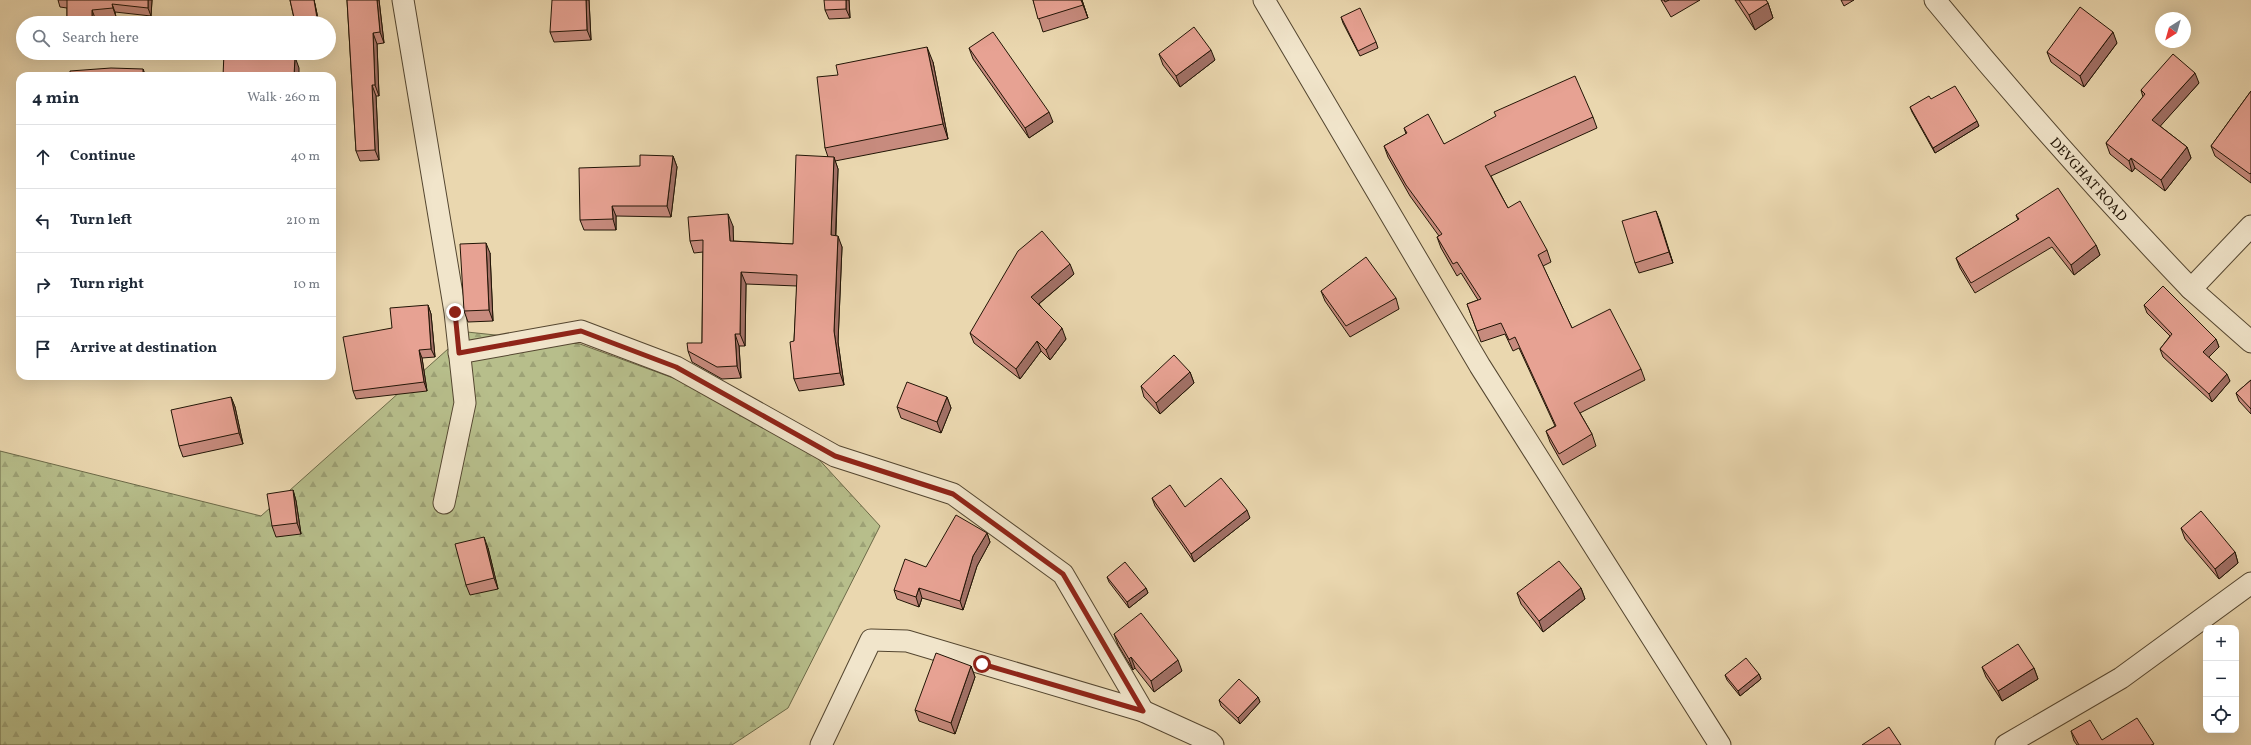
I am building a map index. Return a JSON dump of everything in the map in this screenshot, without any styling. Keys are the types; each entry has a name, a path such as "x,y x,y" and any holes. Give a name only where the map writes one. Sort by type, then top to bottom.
{"street":[{"path":"403,0 455,312 465,403 444,503"},
{"path":"1264,0 1480,366 1720,745"},
{"name":"DEVGHAT ROAD","path":"1935,0 1995,73 2112,206 2191,289 2251,342"},
{"path":"2191,289 2251,226"},
{"path":"459,353 581,331 676,367 835,456 953,494 1063,574 1143,711"},
{"path":"2006,745 2121,678 2251,583"},
{"path":"821,745 871,640 907,642 1143,711 1209,741 1213,745"}],"green space":[{"path":"467,332 580,344 780,417 880,526 788,708 732,745 0,745 0,451 261,516"}],"building":[{"path":"67,0 148,0 148,8 112,4 113,8 92,10 92,16 67,16"},
{"path":"290,0 314,0 317,16 294,16"},
{"path":"347,0 377,0 380,32 373,33 375,85 372,85 375,150 356,151"},
{"path":"552,0 586,0 587,30 550,32"},
{"path":"824,0 846,0 846,9 825,10"},
{"path":"1033,0 1081,0 1083,5 1038,19"},
{"path":"1739,0 1766,0 1768,3 1749,15"},
{"path":"2080,7 2113,32 2080,76 2047,52"},
{"path":"1360,8 1376,42 1358,51 1341,17"},
{"path":"1194,27 1211,50 1176,76 1159,54"},
{"path":"993,32 1049,112 1025,128 969,48"},
{"path":"927,47 943,124 825,148 817,77 838,75 836,65"},
{"path":"2173,54 2195,73 2152,120 2187,147 2161,180 2131,158 2129,161 2106,143 2145,94 2141,90"},
{"path":"224,60 295,60 294,72 223,72"},
{"path":"111,68 143,69 143,72 70,71"},
{"path":"1575,76 1593,117 1485,166 1508,208 1520,201 1547,250 1538,255 1572,328 1610,309 1641,369 1574,403 1592,434 1559,454 1546,431 1556,426 1515,337 1509,340 1501,323 1477,331 1467,304 1481,299 1457,262 1453,264 1437,237 1442,234 1406,185 1384,146 1407,133 1404,128 1428,114 1444,144 1496,116 1494,112"},
{"path":"1955,86 1977,121 1933,148 1910,107 1929,96 1931,99"},
{"path":"2251,91 2251,173 2250,174 2211,146"},
{"path":"640,155 673,156 667,206 612,206 613,219 580,220 579,168 640,166"},
{"path":"796,155 834,157 831,235 838,236 834,331 840,373 794,379 790,342 794,341 797,275 741,272 740,334 735,334 737,366 717,367 688,351 687,343 702,343 703,240 690,241 688,217 728,214 730,241 793,244"},
{"path":"2058,188 2096,245 2071,265 2049,237 1971,283 1956,258 2019,219 2016,215"},
{"path":"1656,211 1669,252 1635,263 1622,221"},
{"path":"1042,231 1070,264 1031,297 1062,328 1046,350 1037,341 1016,369 970,333 1018,251"},
{"path":"486,243 489,310 464,311 460,244"},
{"path":"1366,257 1396,298 1346,326 1321,291"},
{"path":"2163,286 2216,339 2203,352 2227,374 2209,394 2160,349 2172,334 2144,305"},
{"path":"428,305 431,349 419,350 424,382 353,391 343,337 392,328 390,308"},
{"path":"1174,355 1190,372 1156,403 1141,386"},
{"path":"2251,380 2251,409 2236,393"},
{"path":"907,382 947,397 937,422 897,407"},
{"path":"231,397 239,433 179,446 171,410"},
{"path":"1221,478 1247,510 1191,554 1152,498 1170,485 1185,507"},
{"path":"293,490 297,523 272,526 267,494"},
{"path":"2201,511 2235,552 2215,569 2181,528"},
{"path":"956,515 987,533 973,556 960,601 919,588 916,597 894,590 905,559 926,567"},
{"path":"484,537 494,578 466,585 455,544"},
{"path":"1559,561 1581,588 1539,621 1517,593"},
{"path":"1125,562 1146,588 1127,602 1107,577"},
{"path":"1141,613 1178,660 1151,681 1131,657 1129,659 1114,634"},
{"path":"2018,644 2034,668 1998,691 1982,667"},
{"path":"936,653 971,666 951,723 915,710"},
{"path":"1746,658 1759,674 1738,691 1725,675"},
{"path":"1239,679 1258,697 1238,718 1219,700"},
{"path":"2137,718 2154,744 2079,745 2071,731 2090,720 2102,740"},
{"path":"1889,727 1901,745 1862,745"}],"route":[{"path":"455,312 459,353 581,331 676,367 835,456 953,494 1063,574 1143,711 982,664"}]}
